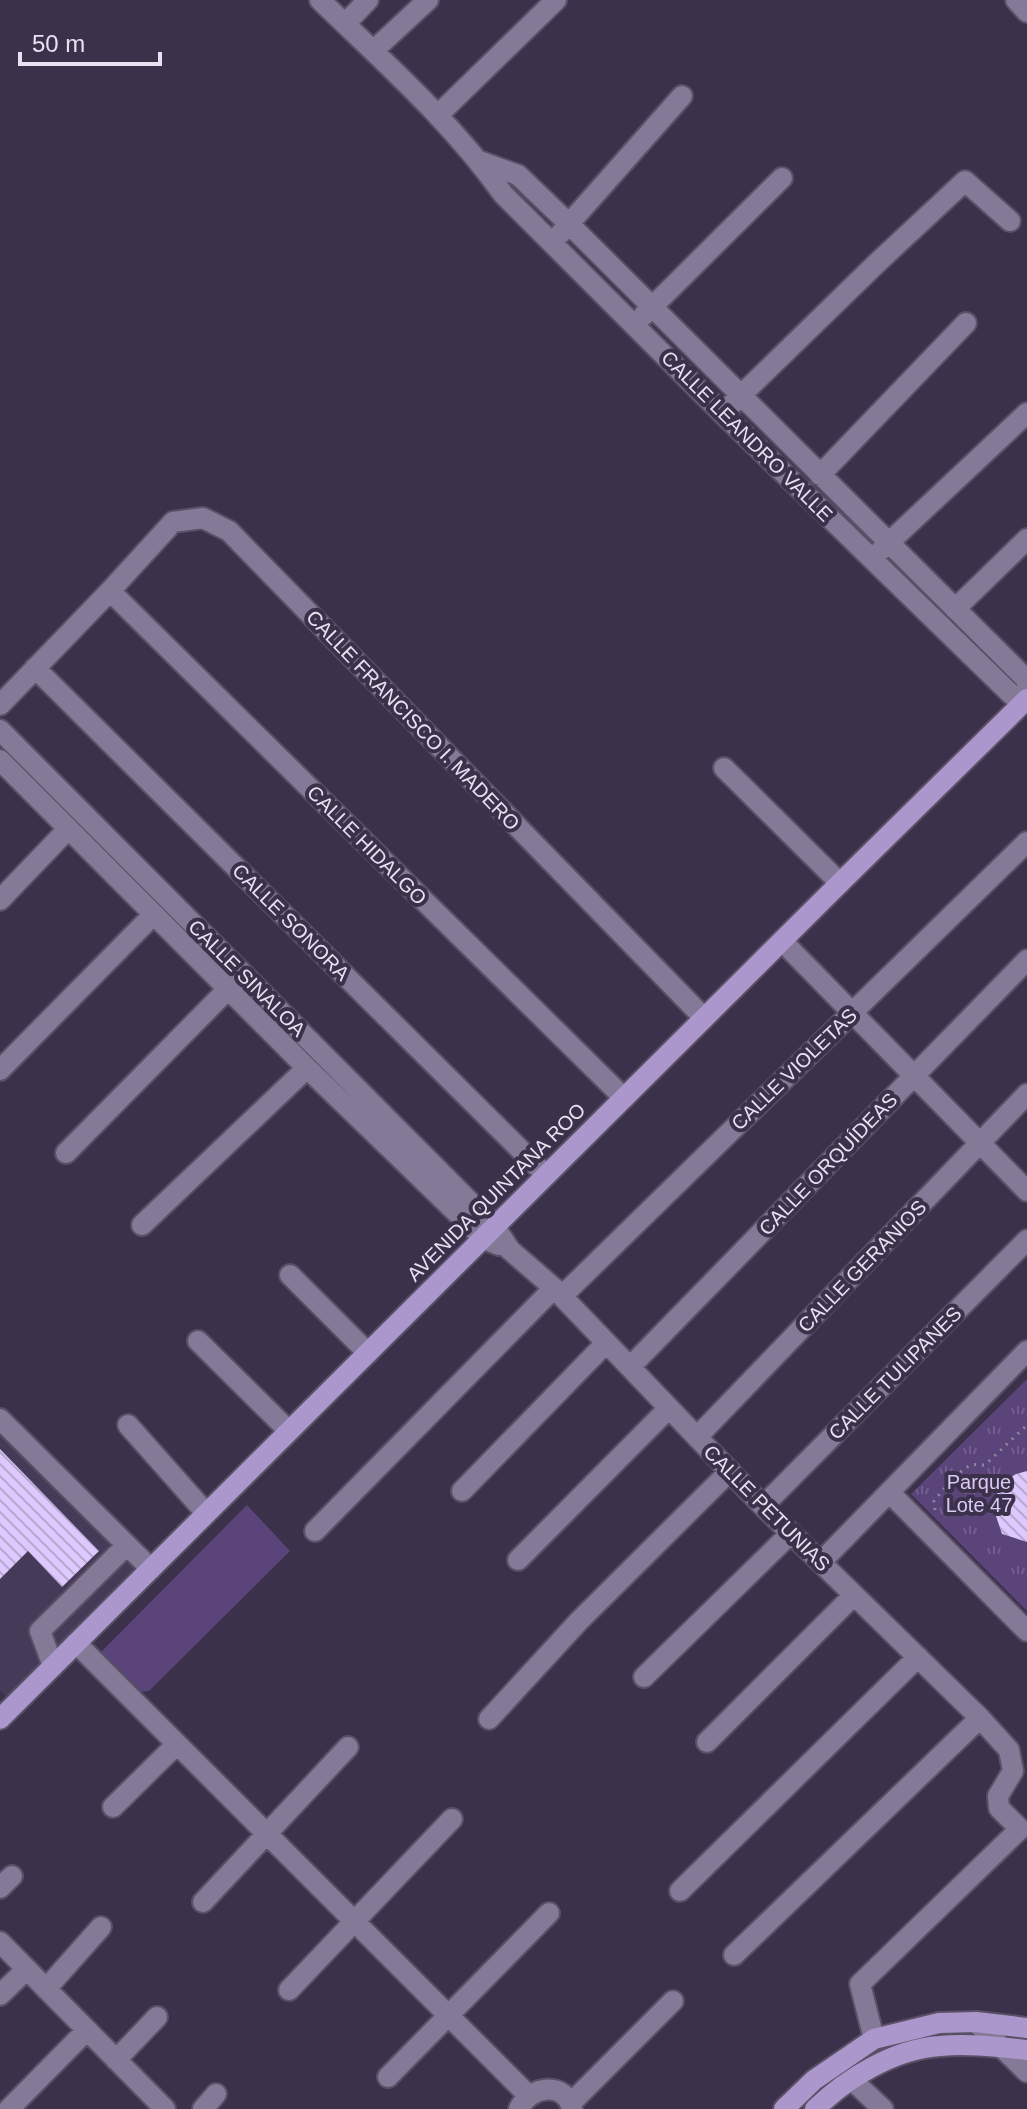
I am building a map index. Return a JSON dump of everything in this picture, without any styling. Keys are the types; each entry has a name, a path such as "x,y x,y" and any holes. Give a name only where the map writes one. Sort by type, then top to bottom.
{"main road":[{"name":"AVENIDA QUINTANA ROO","path":"0,1719 1027,698"},
{"path":"784,2109 814,2080 874,2039 939,2023 976,2022 1027,2028"},
{"path":"815,2109 829,2095 890,2057 939,2046 1027,2050"}],"street":[{"name":"CALLE LEANDRO VALLE","path":"320,0 438,115 479,161 503,194 722,413 1012,695 1027,698"},
{"path":"345,24 368,0"},
{"path":"373,51 428,0"},
{"path":"438,115 556,0"},
{"path":"1016,0 1027,11"},
{"path":"551,242 682,96"},
{"name":"CALLE LEANDRO VALLE","path":"479,161 518,175 1026,679 1027,684"},
{"path":"634,324 782,178"},
{"path":"722,413 965,181 1010,221"},
{"path":"820,475 966,323"},
{"path":"872,558 1027,413"},
{"name":"CALLE FRANCISCO I. MADERO","path":"0,705 173,522 203,518 229,531 704,1018"},
{"path":"955,609 1027,539"},
{"name":"CALLE HIDALGO","path":"110,591 624,1098"},
{"name":"CALLE SONORA","path":"35,668 546,1175"},
{"name":"CALLE SINALOA","path":"3,748 68,829 307,1068 489,1233"},
{"name":"CALLE SINALOA","path":"3,748 243,974 489,1233"},
{"path":"724,768 840,883"},
{"path":"0,900 68,829"},
{"name":"CALLE VIOLETAS","path":"315,1531 558,1292 1027,842"},
{"path":"0,1070 154,914"},
{"path":"782,941 1027,1191"},
{"name":"CALLE ORQUÍDEAS","path":"630,1367 1027,960"},
{"path":"66,1153 243,974"},
{"path":"142,1225 307,1068"},
{"name":"CALLE GERANIOS","path":"697,1437 1027,1094"},
{"name":"CALLE PETUNIAS","path":"489,1233 558,1292 763,1506 980,1718 1020,1764 998,1796 999,1808 1023,1832 860,1984 874,2039"},
{"name":"CALLE TULIPANES","path":"763,1506 1027,1240"},
{"path":"290,1275 368,1353"},
{"path":"198,1341 289,1431"},
{"path":"462,1491 606,1343"},
{"path":"821,1562 1027,1351"},
{"path":"518,1560 669,1408"},
{"path":"0,1419 151,1569"},
{"path":"128,1425 206,1513"},
{"path":"489,1719 579,1621 730,1471"},
{"path":"889,1492 1027,1631"},
{"path":"644,1677 791,1533"},
{"path":"53,1666 40,1631 127,1545"},
{"path":"707,1742 854,1595"},
{"path":"76,1643 448,2015 524,2102 543,2089 559,2092 572,2106 673,2001"},
{"path":"680,1891 918,1657"},
{"path":"734,1955 980,1718"},
{"path":"113,1807 177,1744"},
{"path":"203,1902 348,1747"},
{"path":"289,1990 452,1819"},
{"path":"388,2077 549,1913"},
{"path":"46,1989 101,1927"},
{"path":"0,1942 157,2106"},
{"path":"0,1995 27,1969"},
{"path":"116,2060 157,2017"},
{"path":"976,2022 1027,2072"},
{"path":"9,2109 87,2030"},
{"path":"852,2080 883,2109"}],"path":[{"path":"941,1517 935,1510 934,1501 940,1494 970,1465 985,1465 1027,1425"}],"shaded area":[{"path":"0,1422 141,1569 8,1698 0,1690"}],"green space":[{"name":"Parque Lote 47","path":"1027,1379 1027,1611 911,1494"},
{"path":"247,1505 290,1551 149,1691 138,1692 100,1653"}],"building":[{"path":"0,1449 99,1551 62,1587 28,1551 0,1579"},
{"path":"1027,1471 1027,1542 1002,1534 994,1510 997,1494 1005,1481"}]}
